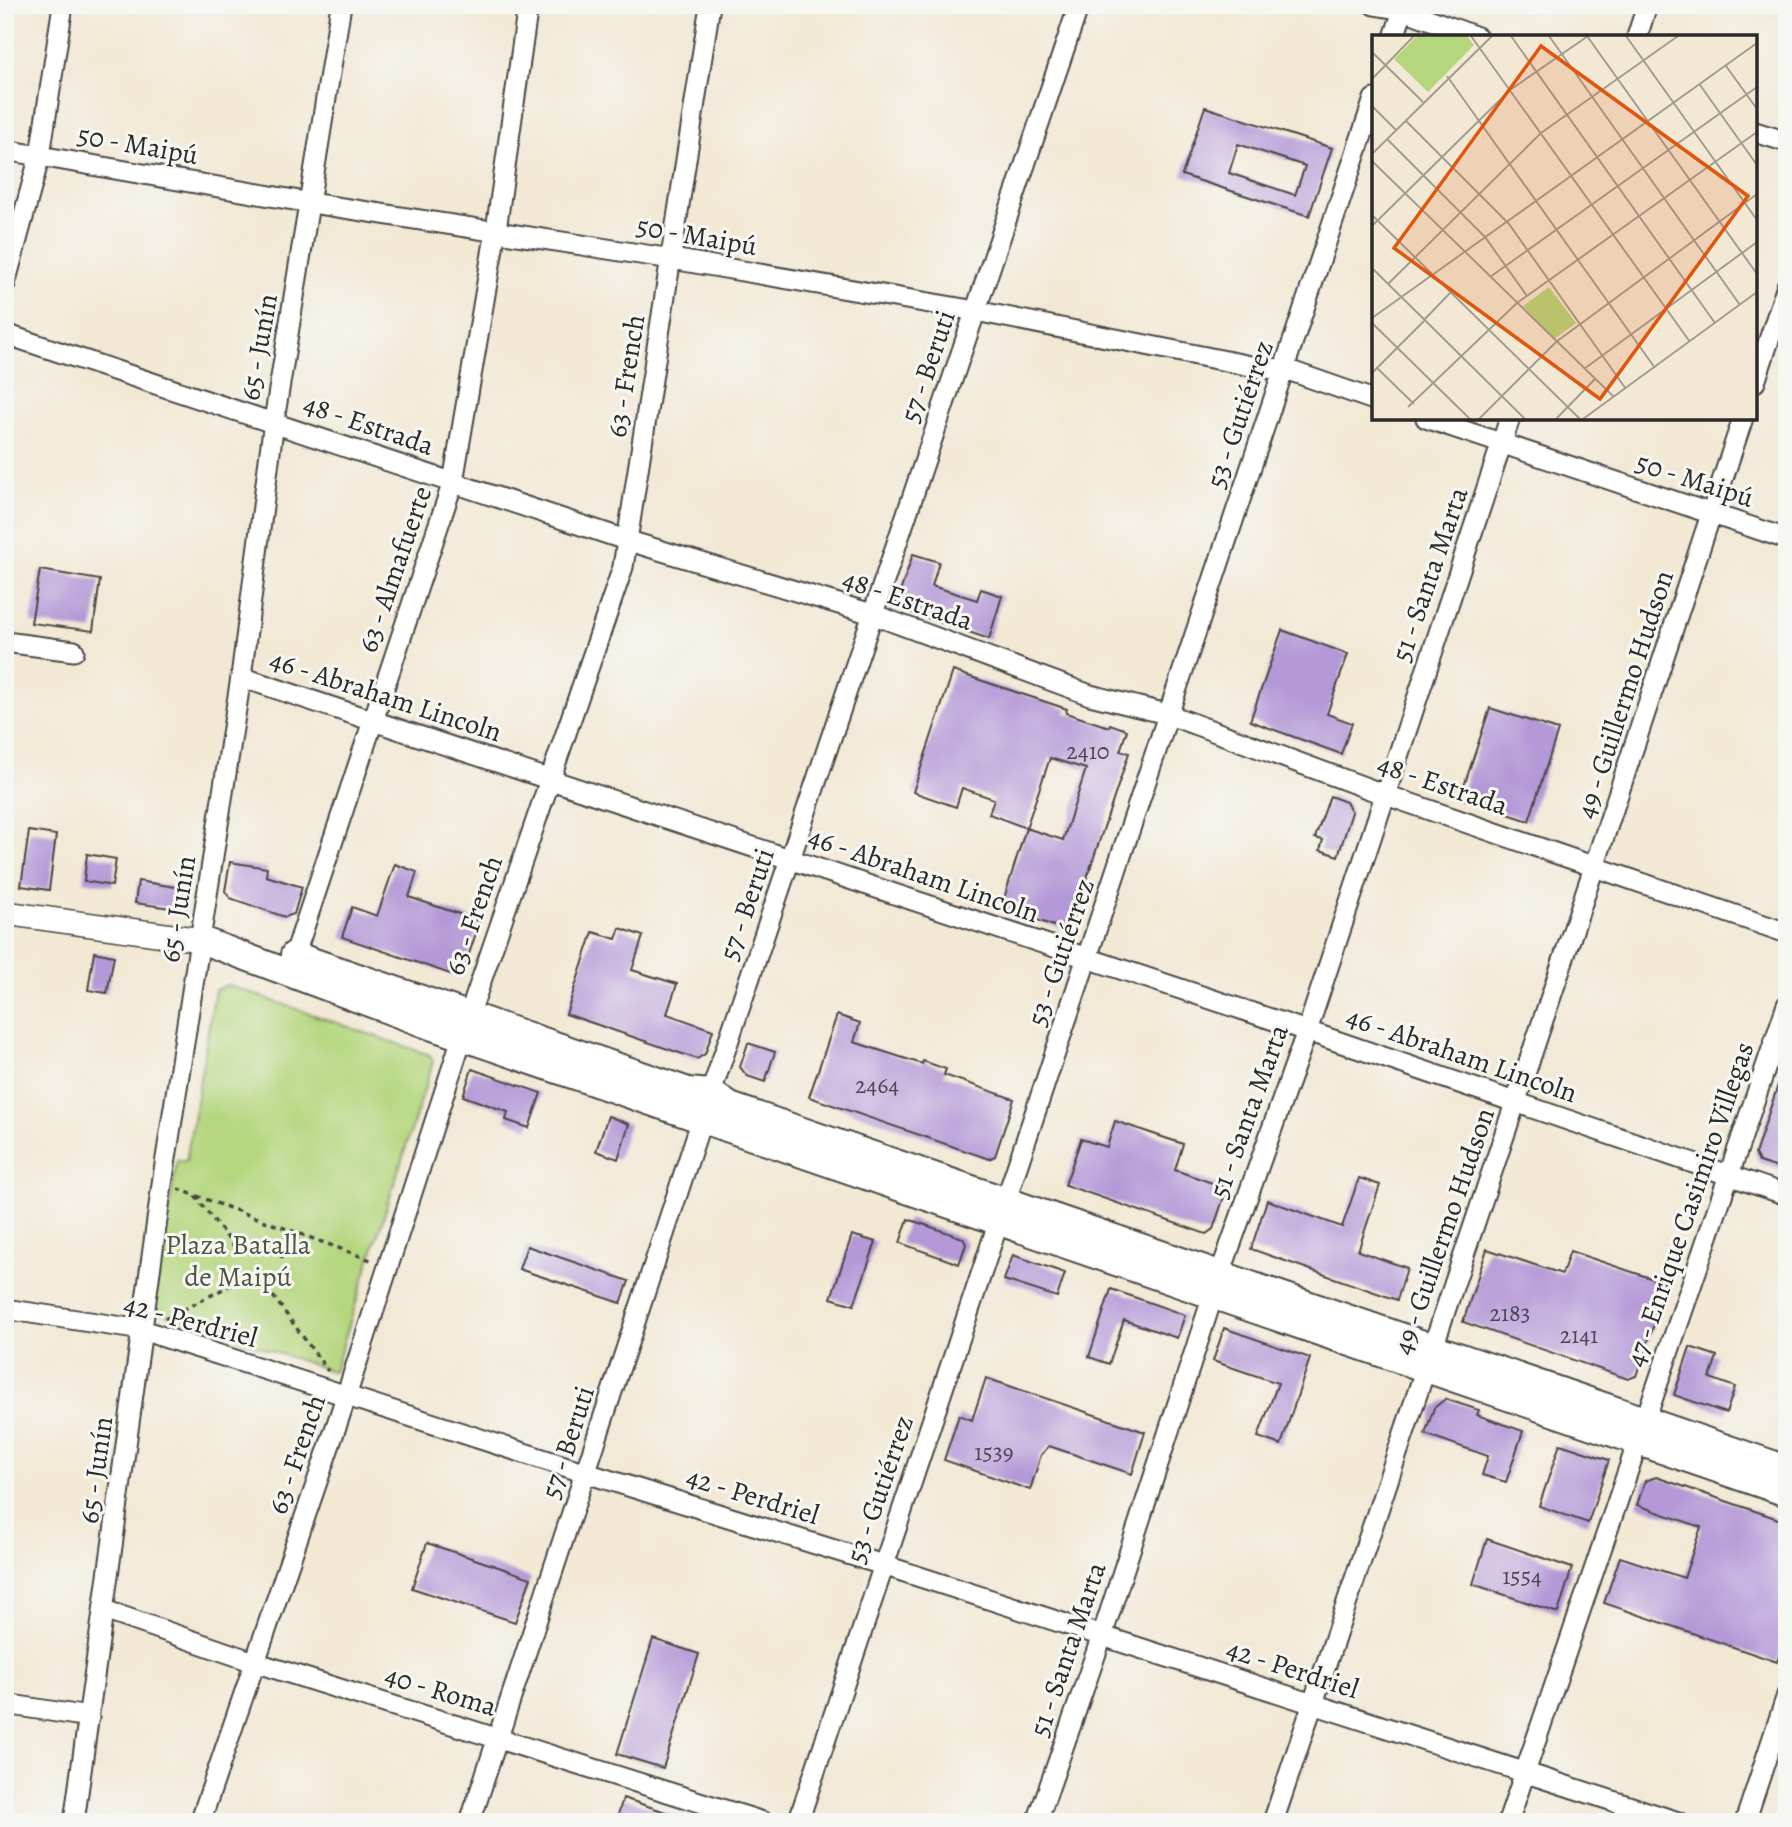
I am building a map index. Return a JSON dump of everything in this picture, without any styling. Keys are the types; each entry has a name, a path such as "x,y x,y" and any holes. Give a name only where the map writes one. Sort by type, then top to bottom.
{"main road":[{"path":"201,940 243,940 291,964 465,1026 702,1119 1002,1211 1428,1357 1642,1431 1787,1493"},
{"path":"465,1026 688,1091 711,1093 730,1105 1002,1211"},
{"path":"1642,1431 1787,1469"}],"street":[{"path":"5,284 40,155 63,5"},
{"name":"65 - Junín","path":"74,1822 162,1184 241,677 274,421 341,5"},
{"name":"63 - Almafuerte","path":"291,964 453,482 496,230 528,5"},
{"name":"63 - French","path":"200,1822 346,1394 465,1026 623,567 710,5"},
{"name":"57 - Beruti","path":"470,1822 702,1119 1079,5"},
{"path":"1374,5 1404,8 1472,35"},
{"path":"1638,35 1647,5"},
{"path":"1395,35 1404,8"},
{"name":"53 - Gutiérrez","path":"798,1822 1372,105"},
{"path":"1757,133 1787,142"},
{"name":"50 - Maipú","path":"5,150 311,204 672,258 976,311 1261,368 1285,369 1372,399"},
{"path":"1757,376 1787,286"},
{"name":"48 - Estrada","path":"5,334 274,421 629,541 872,614 1090,695 1167,714 1383,794 1598,865 1787,933"},
{"name":"50 - Maipú","path":"1432,420 1787,540"},
{"name":"51 - Santa Marta","path":"1037,1822 1102,1636 1216,1284 1307,1031 1383,794 1509,420"},
{"name":"49 - Guillermo Hudson","path":"1273,1822 1428,1357 1598,865 1742,420"},
{"path":"5,642 74,651"},
{"name":"46 - Abraham Lincoln","path":"241,677 791,858 1787,1195"},
{"path":"5,913 201,940"},
{"name":"47 - Enrique Casimiro Villegas","path":"1507,1822 1787,1005"},
{"name":"42 - Perdriel","path":"5,1309 142,1331 346,1394 586,1474 883,1565 1678,1822"},
{"name":"40 - Roma","path":"104,1610 254,1662 763,1822"},
{"path":"1745,1822 1787,1695"},
{"path":"5,1704 89,1717"}],"path":[{"path":"162,1184 386,1266"},
{"path":"195,1195 241,1255"},
{"path":"281,1258 298,1232"},
{"path":"142,1331 235,1283"},
{"path":"273,1296 346,1394"}],"green space":[{"name":"Plaza Batalla de Maipú","path":"227,985 430,1055 433,1062 334,1372 153,1310 177,1160 186,1162 215,990"}],"building":[{"path":"1205,107 1332,148 1309,216 1182,175","holes":["1238,144 1305,166 1295,195 1229,173"]},
{"path":"913,554 939,562 932,586 977,600 981,589 1002,596 989,639 895,607"},
{"path":"40,570 100,580 93,631 31,623"},
{"path":"1282,630 1348,654 1327,714 1352,723 1341,754 1250,721"},
{"path":"953,671 1067,709 1066,713 1127,730 1120,751 1129,753 1069,931 1001,908 1026,828 989,814 994,799 962,788 956,807 913,792","holes":["1050,758 1086,769 1063,840 1026,828"]},
{"path":"1490,708 1558,730 1529,821 1460,798"},
{"path":"1330,796 1346,802 1352,812 1338,856 1320,850 1323,840 1315,838"},
{"path":"29,831 56,835 49,890 21,886"},
{"path":"87,854 116,859 112,886 84,881"},
{"path":"230,862 267,868 266,876 302,887 294,914 285,917 230,898 225,891"},
{"path":"395,864 417,872 409,897 480,921 464,969 453,975 342,937 352,907 377,916"},
{"path":"138,881 188,889 185,910 135,903"},
{"path":"620,928 643,936 632,970 677,984 667,1014 713,1030 705,1054 697,1059 566,1014 593,932 616,939"},
{"path":"94,952 114,956 107,993 88,990"},
{"path":"837,1015 860,1023 854,1042 946,1069 944,1075 1014,1099 995,1156 989,1159 809,1097"},
{"path":"748,1043 775,1052 765,1082 747,1076 740,1067"},
{"path":"1784,1067 1787,1067 1787,1171 1759,1162 1755,1154"},
{"path":"472,1069 541,1093 529,1128 506,1120 508,1112 463,1096"},
{"path":"608,1116 629,1124 618,1159 596,1151"},
{"path":"1115,1121 1183,1144 1175,1170 1227,1188 1213,1229 1206,1234 1065,1185 1081,1139 1107,1147"},
{"path":"1359,1178 1380,1185 1358,1251 1407,1268 1397,1300 1251,1249 1267,1200 1342,1227"},
{"path":"908,1219 963,1238 966,1244 959,1264 900,1243"},
{"path":"852,1235 876,1242 854,1305 831,1298"},
{"path":"527,1246 629,1281 621,1303 519,1269"},
{"path":"1487,1249 1562,1274 1570,1251 1668,1284 1636,1376 1628,1379 1463,1322"},
{"path":"1013,1255 1065,1273 1057,1297 1004,1280"},
{"path":"1111,1289 1185,1315 1177,1338 1124,1320 1109,1364 1089,1357"},
{"path":"1224,1328 1310,1358 1281,1445 1258,1437 1278,1383 1213,1361"},
{"path":"1690,1347 1717,1356 1710,1378 1735,1387 1726,1413 1674,1395"},
{"path":"986,1378 1145,1432 1132,1474 1049,1446 1041,1455 1030,1490 944,1460 959,1415 972,1420"},
{"path":"1445,1399 1479,1410 1477,1415 1523,1431 1506,1482 1482,1475 1488,1456 1425,1434 1434,1408"},
{"path":"1560,1444 1609,1460 1588,1523 1539,1506"},
{"path":"1656,1477 1787,1522 1787,1632 1777,1662 1604,1603 1620,1557 1684,1578 1701,1527 1637,1505 1645,1481"},
{"path":"1487,1539 1572,1568 1558,1613 1473,1584"},
{"path":"427,1543 531,1578 515,1622 412,1588"},
{"path":"653,1639 699,1654 663,1768 617,1754"},
{"path":"623,1798 687,1819 686,1822 616,1822"}]}
